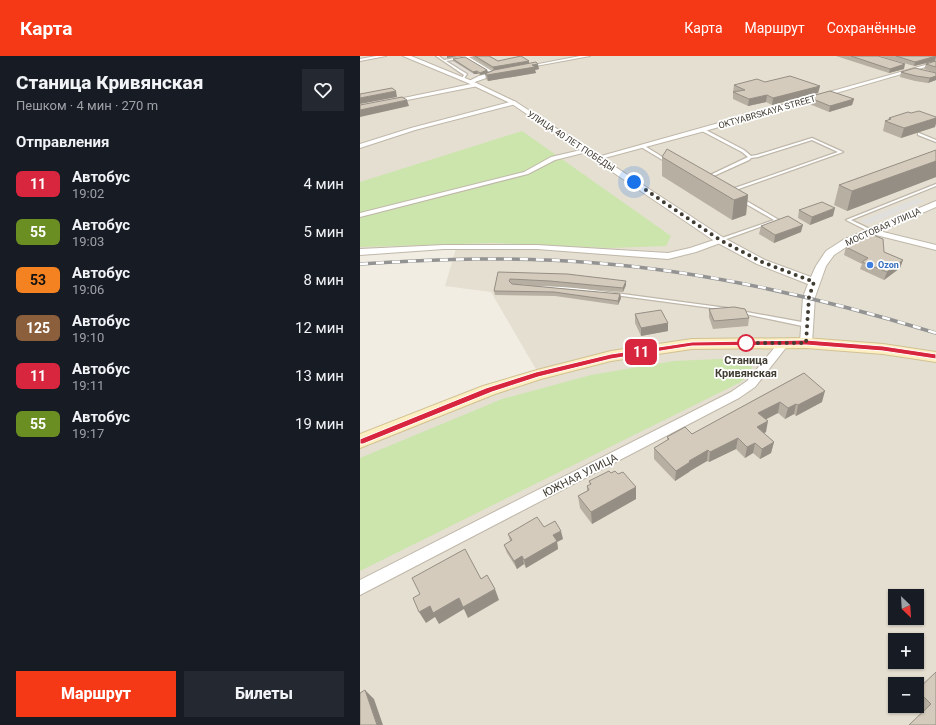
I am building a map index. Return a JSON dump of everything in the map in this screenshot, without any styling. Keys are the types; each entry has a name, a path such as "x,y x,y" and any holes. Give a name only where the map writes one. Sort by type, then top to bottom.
{"main road":[{"path":"360,441 489,390 536,375 611,356 692,344 806,343 883,349 936,357"}],"street":[{"path":"360,60 384,56"},
{"name":"УЛИЦА 40 ЛЕТ ПОБЕДЫ","path":"407,56 514,103 720,240 768,265 814,282"},
{"path":"517,69 588,56"},
{"name":"OKTYABRSKAYA STREET","path":"597,158 702,130 936,63"},
{"path":"906,67 928,74"},
{"path":"383,103 469,82 494,73 502,72"},
{"path":"360,146 413,129 514,103"},
{"path":"360,215 515,176 553,158 585,151"},
{"name":"МОСТОВАЯ УЛИЦА","path":"806,343 809,297 821,266 830,253 847,242 936,204"},
{"path":"871,231 936,248"},
{"path":"360,252 444,247 537,246 668,256 680,254 720,240"},
{"name":"ЮЖНАЯ УЛИЦА","path":"360,588 735,395 751,384 784,343"}],"lane":[{"path":"437,56 466,75 469,82"},
{"path":"444,61 473,56"},
{"path":"466,57 494,73"},
{"path":"702,130 743,151 750,157"},
{"path":"919,134 936,141"},
{"path":"706,179 750,157 758,156 812,139 841,152 728,192"},
{"path":"642,146 674,165"},
{"path":"700,176 711,182"},
{"path":"871,231 848,220 936,185"},
{"path":"722,189 734,195"},
{"path":"720,240 777,220 740,199"},
{"path":"528,286 570,288 730,310"},
{"path":"736,311 807,325"}],"shaded area":[{"path":"360,56 936,56 936,725 360,725 360,438 537,371 491,292 445,286 457,245 360,249"},
{"path":"487,56 510,68 471,76 440,57"},
{"path":"918,198 925,201 867,225 860,221"}],"green space":[{"path":"522,131 671,236 666,246 609,248 494,243 360,247 360,182"},
{"path":"743,358 752,364 751,372 741,382 360,571 360,458 502,399 591,375 674,361"}],"building":[{"path":"475,56 489,56 498,61 521,56 529,61 493,67"},
{"path":"851,56 878,56 905,64 890,69"},
{"path":"896,56 936,56 915,62"},
{"path":"465,57 487,70 480,73 477,71 473,72 453,59"},
{"path":"936,61 936,67 926,64"},
{"path":"536,62 538,64 532,65 535,67 487,75 485,74 494,70"},
{"path":"915,68 936,73 936,76 930,78 901,72"},
{"path":"790,76 820,86 773,98 767,95 749,99 733,92 745,90 734,85 757,79 765,82"},
{"path":"392,88 396,91 360,98 360,94"},
{"path":"830,91 854,99 830,106 808,97"},
{"path":"402,97 407,100 360,110 360,105"},
{"path":"919,111 936,118 904,128 885,121 891,119 889,118 908,112 911,113"},
{"path":"667,149 748,195 734,200 662,157"},
{"path":"936,150 936,161 852,191 839,185"},
{"path":"822,202 835,208 812,217 799,210"},
{"path":"788,216 803,225 775,235 761,226"},
{"path":"871,234 883,239 884,252 903,260 887,272 862,262 868,258 846,247"},
{"path":"498,272 567,274 626,281 623,288 550,281 510,279 509,281 512,284 620,294 618,301 554,292 494,291"},
{"path":"734,307 745,309 749,318 714,321 709,309"},
{"path":"661,310 668,323 641,328 635,314"},
{"path":"804,373 825,391 798,405 796,404 788,408 780,402 758,413 768,421 757,427 774,442 762,449 755,443 747,447 738,438 710,452 708,450 689,461 690,462 676,471 654,448 669,439 667,437 685,427 692,434"},
{"path":"609,471 611,473 615,471 618,474 623,472 636,487 591,512 578,496 589,490 587,486 591,484 589,481"},
{"path":"537,517 544,527 555,521 561,531 553,535 557,541 524,560 522,556 514,561 504,545 512,540 508,534"},
{"path":"465,549 481,579 487,575 495,589 463,607 459,598 433,613 430,606 419,612 413,598 420,594 412,578"},
{"path":"936,672 936,725 909,725 922,713 924,713 924,711 931,704 924,697 924,683"},
{"path":"365,690 377,725 360,725 360,693"}],"railway":[{"path":"360,264 507,259 566,261 639,267 725,280 810,298 936,333"}],"bus line":[{"name":"11","path":"360,441 489,390 536,375 611,356 692,344 806,343 883,349 936,357"}],"place":[{"name":"Ozon","path":"870,265"},
{"name":"Станица Кривянская","path":"746,343"}],"route":[{"path":"634,182 720,240 774,268 814,282 809,297 806,343 744,343 746,343"}]}
